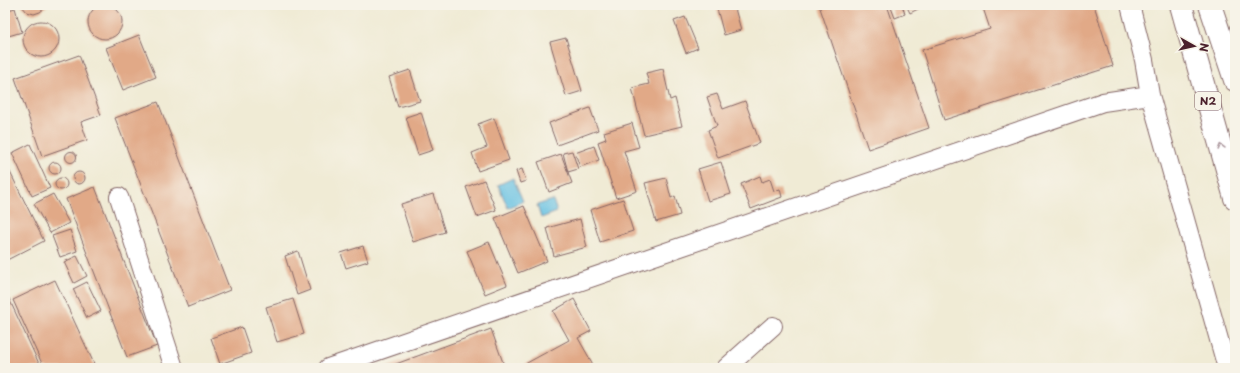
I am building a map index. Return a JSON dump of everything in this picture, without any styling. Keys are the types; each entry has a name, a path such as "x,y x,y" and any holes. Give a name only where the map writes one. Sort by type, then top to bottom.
{"highway":[{"name":"N2","path":"1181,5 1235,198"},
{"path":"1210,5 1235,80"}],"street":[{"path":"1130,5 1144,60 1150,95 1227,368"},
{"path":"328,368 1103,102 1150,95"},
{"path":"119,197 174,368"},
{"path":"726,368 772,326"}],"water":[{"path":"513,178 523,201 508,208 498,185"},
{"path":"553,200 557,212 541,218 537,205"}],"building":[{"path":"21,5 47,5 40,12 34,14 27,12"},
{"path":"102,5 108,5 112,6 119,12 122,22 121,29 115,36 108,39 102,39 98,38 91,32 88,25 88,19 89,15 95,8"},
{"path":"716,5 734,5 741,30 724,35"},
{"path":"819,5 887,5 929,128 868,149"},
{"path":"890,5 902,5 905,14 895,18"},
{"path":"906,5 926,5 910,13"},
{"path":"982,5 1094,5 1113,66 944,120 922,50 990,29"},
{"path":"15,8 22,32 5,37 5,11"},
{"path":"685,17 698,48 686,53 674,21"},
{"path":"45,21 54,26 58,32 58,46 54,52 45,57 37,57 28,52 24,46 23,35 28,26 34,22"},
{"path":"139,35 156,77 123,90 106,48"},
{"path":"566,38 582,91 566,96 550,42"},
{"path":"79,55 101,115 81,122 87,140 42,156 15,78"},
{"path":"663,69 670,100 675,98 682,126 644,135 632,88 649,84 646,73"},
{"path":"410,70 420,101 398,107 389,77"},
{"path":"717,94 723,109 745,101 760,143 718,158 708,130 717,126 707,97"},
{"path":"158,102 230,290 188,307 115,118"},
{"path":"590,108 598,130 557,145 549,123"},
{"path":"421,112 433,150 418,155 406,117"},
{"path":"494,118 509,160 478,171 472,153 487,147 478,124"},
{"path":"632,123 639,147 624,151 637,191 616,198 598,142 606,139 604,132"},
{"path":"30,144 50,188 32,196 12,153"},
{"path":"594,146 599,160 580,167 575,153"},
{"path":"71,151 75,153 77,157 75,161 71,163 67,161 65,157 67,153"},
{"path":"572,151 578,169 568,172 563,153"},
{"path":"561,154 572,183 549,192 538,162"},
{"path":"5,162 44,241 5,261"},
{"path":"53,162 57,162 61,168 57,174 53,174 49,170 49,166"},
{"path":"721,162 731,194 708,201 698,169"},
{"path":"522,169 526,181 520,183 516,171"},
{"path":"77,172 81,172 85,178 81,184 77,184 73,180 73,176"},
{"path":"760,176 762,182 770,179 774,191 780,189 782,197 751,209 741,184"},
{"path":"59,178 63,178 67,184 63,190 59,190 55,186 55,182"},
{"path":"666,178 671,198 675,196 680,215 656,222 645,183"},
{"path":"484,180 496,210 477,217 466,187"},
{"path":"95,187 157,346 127,357 66,199"},
{"path":"53,194 69,223 50,233 34,204"},
{"path":"433,194 445,232 413,242 401,204"},
{"path":"623,199 633,231 600,242 590,210"},
{"path":"524,206 547,261 518,273 495,218"},
{"path":"580,219 587,247 554,256 547,228"},
{"path":"70,230 77,251 60,257 52,236"},
{"path":"489,242 507,285 485,294 467,251"},
{"path":"363,246 368,261 346,268 341,253"},
{"path":"298,251 310,290 297,295 285,256"},
{"path":"77,256 87,276 74,283 64,262"},
{"path":"55,280 96,368 44,368 13,300"},
{"path":"87,282 101,311 87,318 73,289"},
{"path":"5,290 41,368 5,368"},
{"path":"293,299 304,334 277,342 266,307"},
{"path":"574,299 591,331 578,338 595,368 527,368 525,364 569,340 553,311"},
{"path":"242,327 251,353 220,364 211,338"},
{"path":"491,329 505,368 385,368"}]}
